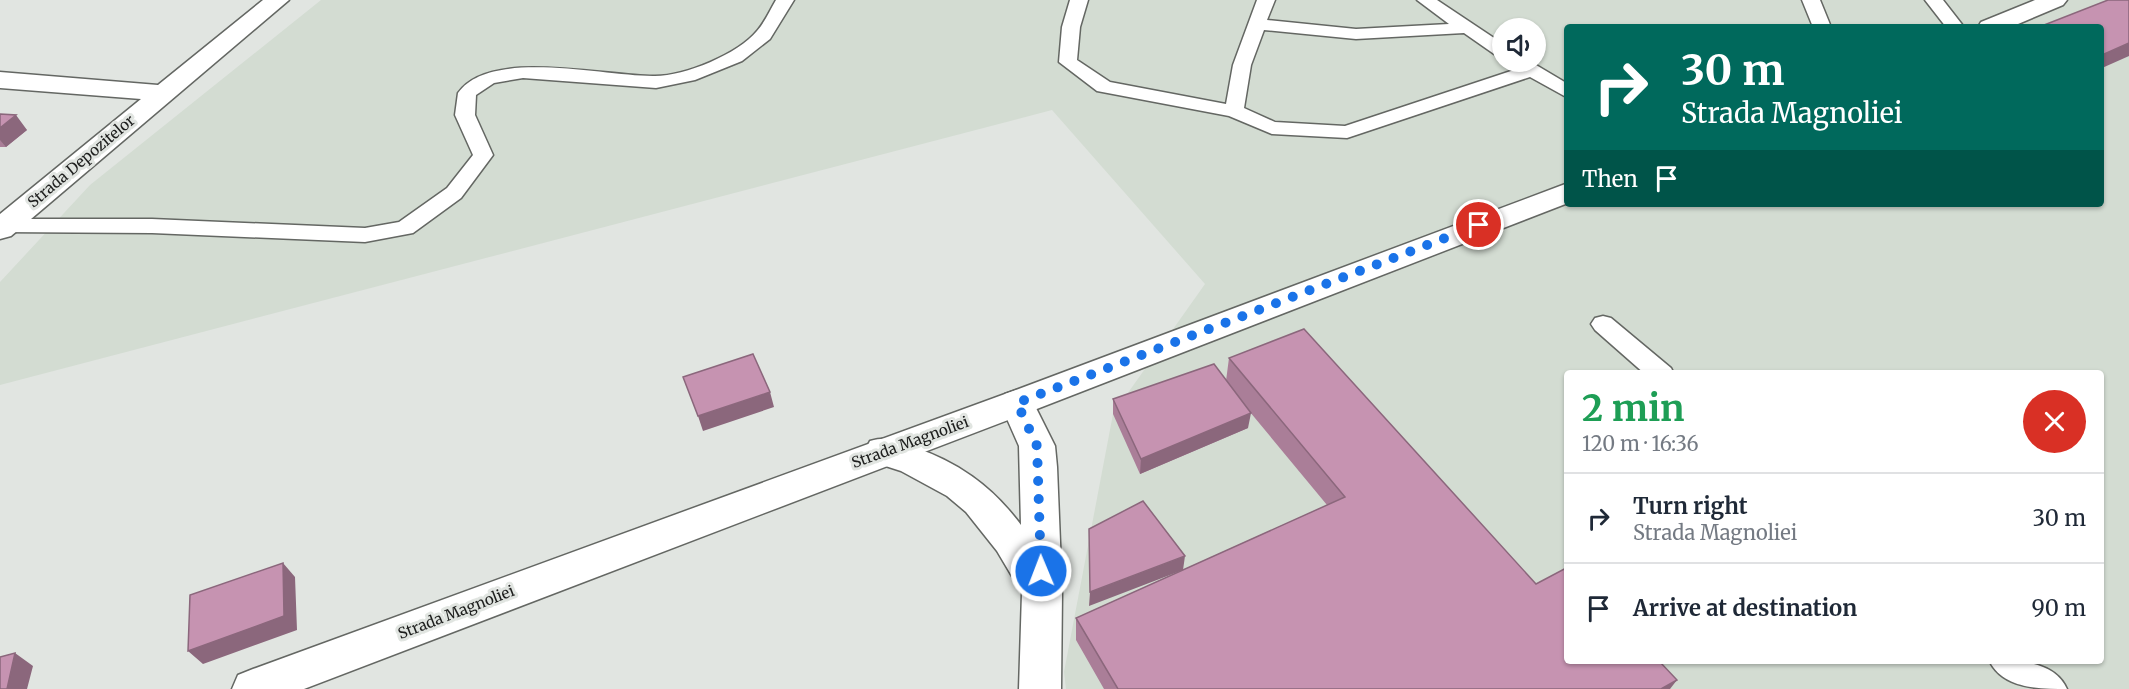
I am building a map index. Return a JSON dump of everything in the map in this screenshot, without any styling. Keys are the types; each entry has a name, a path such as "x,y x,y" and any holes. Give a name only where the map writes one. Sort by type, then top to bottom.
{"main road":[{"name":"Strada Depozitelor","path":"2,228 162,93 278,0"},
{"path":"1997,24 2055,0"},
{"name":"Strada Depozitelor","path":"0,80 162,93"},
{"name":"Strada Magnoliei","path":"253,689 883,451 1017,403 1564,194"},
{"path":"1017,403 1037,446 1042,592 1040,689"},
{"path":"883,451 914,460 941,472 961,485 987,508 1012,542 1042,592"}],"lane":[{"path":"2,228 152,226 365,235 405,228 454,193 483,154 465,115 467,93 488,78 523,72 656,82 688,75 736,57 764,35 785,0"},
{"path":"1079,0 1071,27 1068,62 1104,87 1234,111 1272,128 1347,132 1510,72"},
{"path":"1234,111 1242,65 1266,0"},
{"path":"1426,0 1492,45"},
{"path":"1811,0 1821,24"},
{"path":"1934,0 1953,24"},
{"path":"1257,24 1356,34 1464,27"},
{"path":"1536,72 1564,90"},
{"path":"1603,324 1657,370"},
{"path":"2008,664 2052,689"}],"shaded area":[{"path":"321,0 2129,0 2129,689 1066,689 1064,672 1113,414 1205,284 1052,110 0,385 0,282 90,185"}],"building":[{"path":"2108,0 2129,0 2129,43 2104,54 2104,24 2047,24"},
{"path":"0,114 16,115 0,128"},
{"path":"1304,329 1536,584 1564,569 1564,664 1662,664 1677,680 1661,689 1118,689 1076,618 1345,497 1229,358"},
{"path":"753,354 770,392 698,416 683,377"},
{"path":"1214,364 1251,413 1141,459 1113,399"},
{"path":"1143,501 1185,556 1090,592 1089,529"},
{"path":"283,563 284,616 188,651 190,595"},
{"path":"15,653 7,689 0,689 0,657"}],"route":[{"path":"1041,571 1037,446 1017,403 1479,225"}]}
